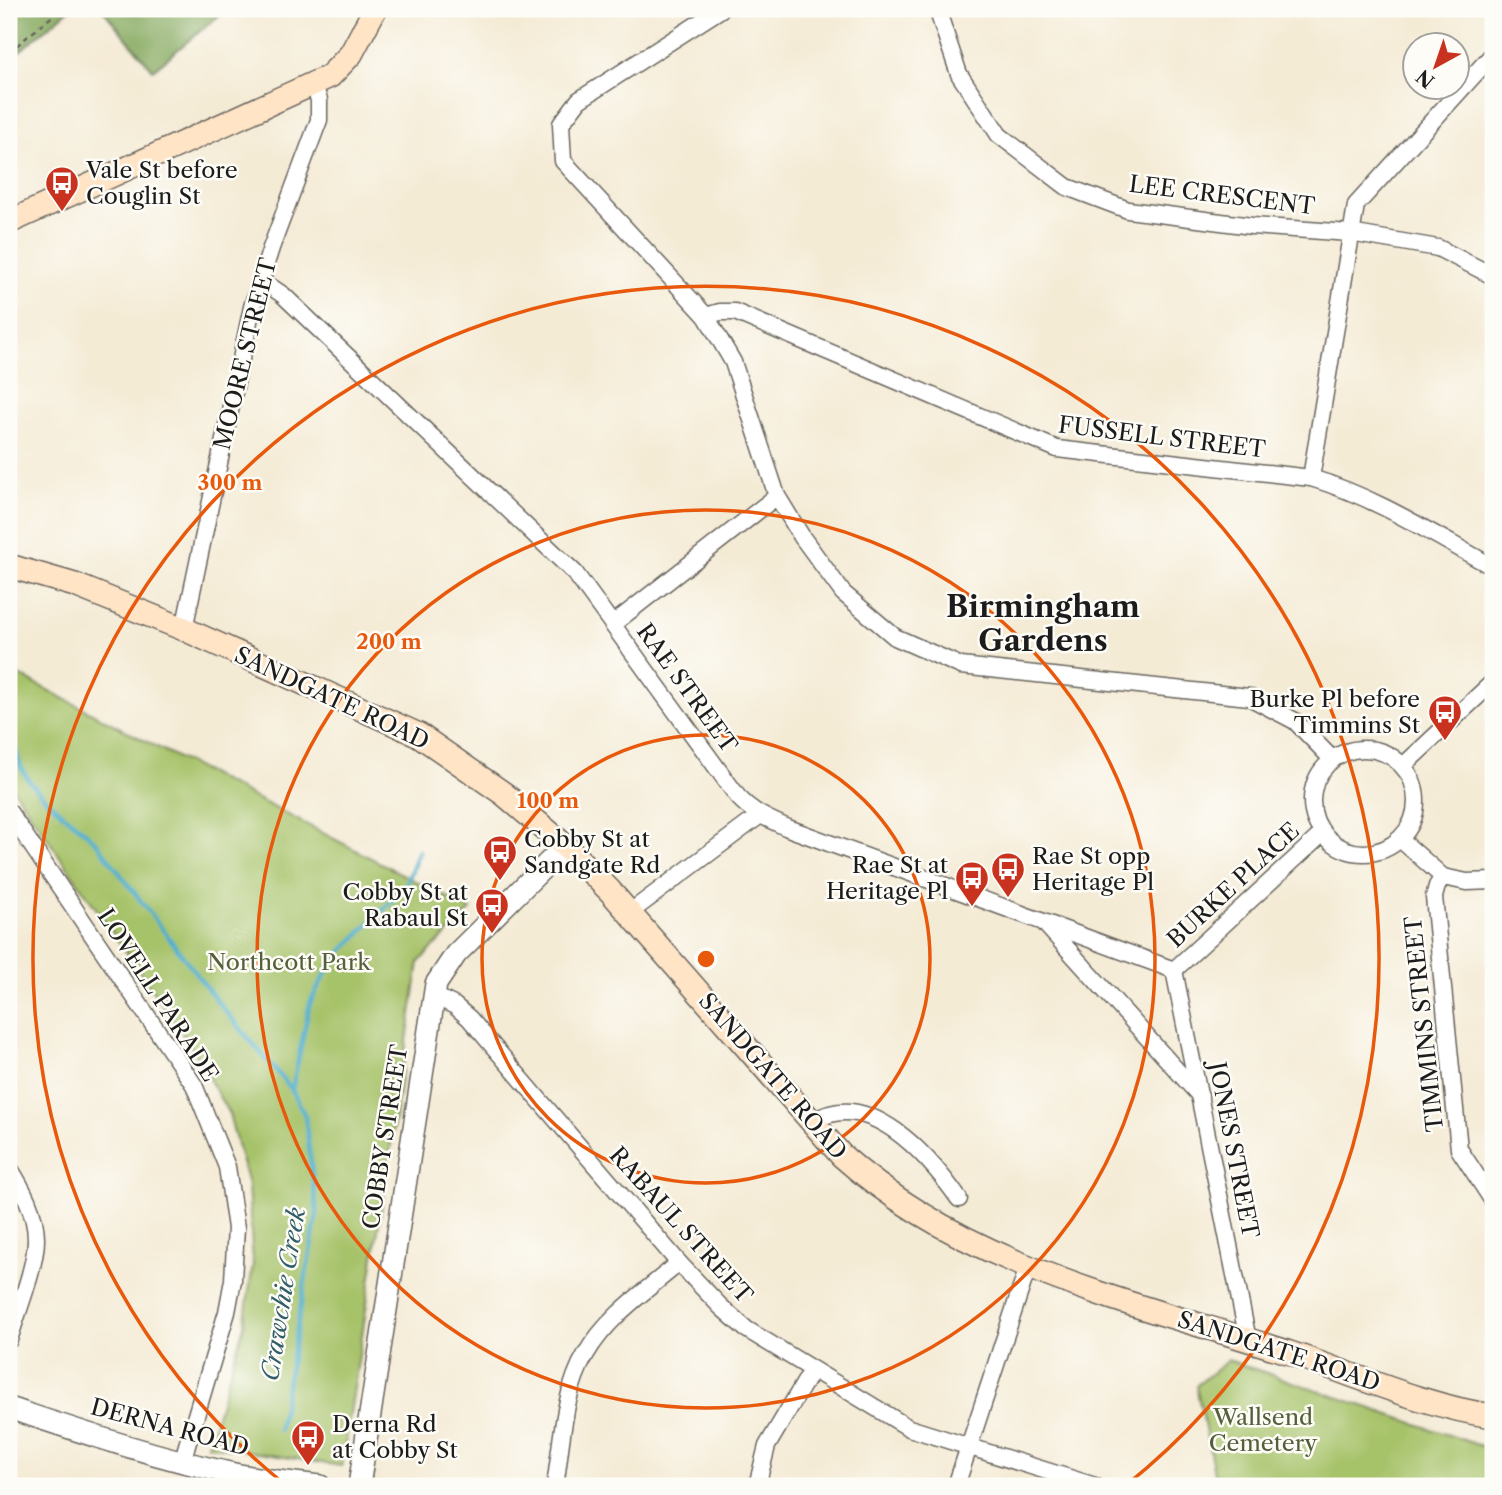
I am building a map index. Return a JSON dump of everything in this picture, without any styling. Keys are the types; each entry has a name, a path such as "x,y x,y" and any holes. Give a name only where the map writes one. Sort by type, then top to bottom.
{"main road":[{"path":"9,222 330,76 351,54 375,9"},
{"name":"SANDGATE ROAD","path":"9,566 75,585 184,629 419,735 504,794 565,846 629,913 841,1156 864,1176 961,1237 1028,1267 1113,1299 1420,1397 1493,1416"}],"street":[{"path":"722,9 579,100 561,124 563,161 706,316 733,362 777,496 802,537 843,593 895,637 961,666 1249,697 1295,721 1332,759"},
{"name":"LEE CRESCENT","path":"937,9 960,74 999,135 1067,187 1128,210 1252,226 1350,233 1438,248 1493,276"},
{"path":"1311,478 1356,205 1493,54"},
{"name":"MOORE STREET","path":"184,629 252,307 319,120 319,100 314,85"},
{"name":"RAE STREET","path":"261,280 283,295 575,573 738,797 759,816 1174,970"},
{"name":"FUSSELL STREET","path":"706,316 735,312 1057,449 1311,478 1340,486 1493,567"},
{"path":"613,624 777,496"},
{"path":"1403,766 1493,682"},
{"path":"1360,748 1376,750 1391,756 1403,766 1412,779 1416,803 1410,827 1387,849 1355,853 1339,847 1316,823 1312,806 1313,789 1320,772 1332,759 1360,748"},
{"name":"LOVELL PARADE","path":"9,812 194,1085 227,1167 236,1228 233,1280 227,1312 182,1462"},
{"path":"629,913 759,816"},
{"name":"BURKE PLACE","path":"1174,970 1323,833"},
{"path":"1400,839 1443,877 1467,882 1493,881"},
{"name":"COBBY STREET","path":"359,1486 433,995 441,974 456,954 565,846"},
{"name":"TIMMINS STREET","path":"1443,877 1434,897 1459,1149 1493,1202"},
{"path":"1045,924 1202,1097"},
{"name":"JONES STREET","path":"1174,970 1202,1097 1248,1340"},
{"name":"RABAUL STREET","path":"433,995 455,1006 469,1018 679,1262 721,1307 746,1329 909,1428 1095,1486"},
{"path":"812,1122 822,1115 848,1112 888,1126 926,1156 960,1199"},
{"path":"9,1167 23,1190 36,1239 30,1272 9,1340"},
{"path":"555,1486 571,1391 586,1354 616,1315 679,1262"},
{"path":"956,1486 1028,1267"},
{"path":"757,1486 767,1446 812,1370"},
{"name":"DERNA ROAD","path":"9,1408 182,1462 233,1474 320,1486"}],"path":[{"path":"9,52 61,9"}],"green space":[{"path":"9,9 70,9 9,60"},
{"path":"102,9 227,9 153,70"},
{"name":"Northcott Park","path":"9,670 471,910 419,962 342,1466 208,1445 244,1325 253,1264 248,1185 229,1114 189,1043 9,783"},
{"name":"Wallsend Cemetery","path":"1228,1360 1493,1450 1493,1486 1217,1486 1196,1386"}],"waterway":[{"name":"Crawchie Creek","path":"9,721 18,758 29,780 46,799 96,842 217,1001 292,1090 305,1116 317,1213 279,1430"},
{"path":"292,1089 310,1003 332,961 405,888 419,851"}],"place":[{"name":"Vale St before Couglin St","path":"62,213"},
{"name":"Burke Pl before Timmins St","path":"1445,742"},
{"name":"Cobby St at Sandgate Rd","path":"500,882"},
{"name":"Rae St opp Heritage Pl","path":"1008,899"},
{"name":"Rae St at Heritage Pl","path":"972,908"},
{"name":"Cobby St at Rabaul St","path":"492,935"},
{"name":"Derna Rd at Cobby St","path":"308,1467"}],"district":[{"name":"Birmingham Gardens","path":"1043,623"}]}
